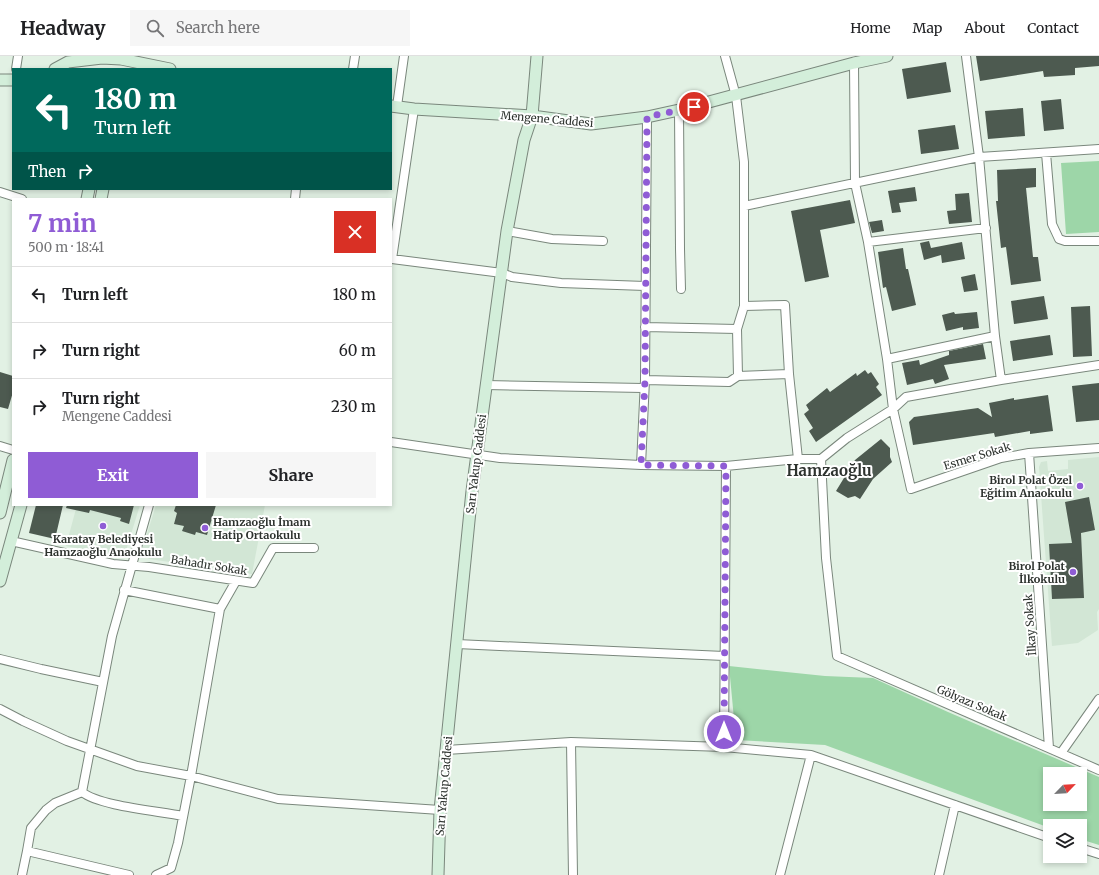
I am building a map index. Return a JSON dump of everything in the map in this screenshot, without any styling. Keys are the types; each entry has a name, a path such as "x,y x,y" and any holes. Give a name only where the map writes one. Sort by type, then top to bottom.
{"street":[{"path":"16,68 18,56"},
{"path":"152,56 168,68"},
{"path":"353,68 355,56"},
{"path":"394,106 404,56"},
{"name":"Sarı Yakup Caddesi","path":"438,875 440,810 472,491 507,231 524,140 532,116 537,56"},
{"path":"725,56 736,96 744,162 744,306 737,329 738,376"},
{"name":"Mengene Caddesi","path":"394,106 414,109 532,116 592,124 647,117 679,110 736,96 854,63 865,58 887,56"},
{"path":"966,56 980,157 995,336 1001,380"},
{"path":"57,68 72,59 102,58 168,68"},
{"path":"854,63 855,183 868,242 887,359 893,409"},
{"path":"0,80 12,80"},
{"path":"414,109 392,259 502,273 512,276 561,283 645,286"},
{"path":"679,110 681,289"},
{"path":"641,465 643,388 645,380 647,117"},
{"path":"744,206 980,157 1099,149"},
{"path":"1046,153 1052,224 1059,239 1065,241 1099,241"},
{"path":"0,192 19,198"},
{"path":"868,242 986,228"},
{"path":"507,231 552,239 603,242"},
{"path":"744,306 785,306 789,374 798,459"},
{"path":"645,327 737,329"},
{"path":"887,359 995,336"},
{"path":"392,442 500,458 641,465 726,466 798,459 820,459 847,438 893,409 906,397 1001,380 1099,365"},
{"path":"645,380 729,382 738,376 789,374"},
{"path":"486,386 643,388"},
{"name":"Esmer Sokak","path":"893,409 911,489 1001,458 1030,453 1099,448"},
{"path":"0,446 12,450"},
{"name":"İlkay Sokak","path":"1030,453 1049,748"},
{"name":"Gölyazı Sokak","path":"820,459 826,558 837,656 1099,770"},
{"path":"0,513 12,464"},
{"path":"724,747 726,466"},
{"path":"0,581 21,506"},
{"path":"82,792 112,636 149,506"},
{"name":"Bahadır Sokak","path":"11,541 113,564 253,583 273,548 314,548"},
{"path":"156,875 171,868 191,776 220,609 236,581"},
{"path":"124,590 220,609"},
{"path":"457,644 724,656"},
{"path":"0,659 103,682"},
{"path":"1061,753 1099,699"},
{"path":"0,709 67,741 137,766 191,776 278,799 440,810"},
{"path":"570,742 573,875"},
{"path":"446,750 570,742 724,747 811,755 1043,836"},
{"path":"780,875 811,755"},
{"path":"82,792 86,795 112,804 183,816"},
{"path":"22,875 31,828 46,810 55,803 82,792"},
{"path":"939,875 955,805"},
{"path":"1087,850 1099,854"},
{"path":"27,851 129,875"}],"shaded area":[{"name":"Birol Polat İlkokulu","path":"1099,457 1098,630 1078,643 1052,646 1039,467 1041,462 1047,461 1048,471 1068,469 1068,460"},
{"name":"Karatay Belediyesi Hamzaoğlu Anaokulu","path":"77,506 140,506 125,554 119,558 66,546"},
{"name":"Hamzaoğlu İmam Hatip Ortaokulu","path":"156,506 265,506 252,574 149,559 142,550"}],"green space":[{"path":"1099,161 1099,232 1066,234 1061,163"},
{"path":"729,666 825,676 873,678 1076,767 1043,767 1043,811 1087,811 1087,772 1099,777 1099,845 1087,841 1087,819 1043,819 1043,825 825,745 736,740"}],"building":[{"path":"976,56 1099,56 1099,66 1075,68 1075,75 1044,77 1043,71 980,81"},
{"path":"946,62 951,92 907,99 902,69"},
{"path":"1061,99 1064,129 1044,131 1041,101"},
{"path":"1023,108 1025,136 988,139 985,111"},
{"path":"955,125 959,149 921,154 918,130"},
{"path":"1036,168 1036,187 1026,188 1033,257 1038,257 1041,281 1011,285 1006,247 1001,248 996,201 998,201 997,170"},
{"path":"915,187 917,201 899,203 901,212 892,213 888,191"},
{"path":"969,193 972,222 949,224 947,211 956,210 955,194"},
{"path":"850,200 855,223 820,230 829,277 805,282 791,211"},
{"path":"882,220 884,231 872,233 869,222"},
{"path":"929,241 931,248 962,242 965,259 942,263 941,255 924,260 920,243"},
{"path":"903,248 906,269 908,269 916,305 892,311 886,287 883,288 878,252"},
{"path":"975,274 978,290 964,292 961,277"},
{"path":"1044,296 1048,319 1014,324 1011,301"},
{"path":"1090,306 1092,356 1073,357 1071,307"},
{"path":"954,312 955,314 977,312 979,328 963,330 963,327 946,331 942,315"},
{"path":"1050,335 1053,355 1013,361 1010,341"},
{"path":"983,344 986,359 944,365 949,379 935,384 933,379 907,385 902,363 919,360 920,365 949,355 949,351"},
{"path":"865,370 868,374 871,372 879,384 876,387 882,395 816,442 809,431 813,428 804,414 809,410 806,405 827,388 830,392 856,373 857,376"},
{"path":"0,372 12,376 12,395 8,409 0,407"},
{"path":"1099,383 1099,420 1076,422 1072,386"},
{"path":"1048,395 1053,431 1030,434 1030,431 995,437 994,433 913,445 909,422 914,417 978,408 992,417 989,403 1014,398 1014,400"},
{"path":"881,439 890,448 890,457 892,462 873,479 860,499 855,496 848,498 836,491 855,460"},
{"path":"1089,497 1095,530 1081,533 1084,598 1052,599 1049,544 1072,543 1065,502"},
{"path":"36,506 63,506 55,539 29,533"},
{"path":"67,506 134,506 129,524 120,521 121,518 90,510 89,513 66,508"},
{"path":"176,506 216,506 207,535 196,532 195,535 182,531 184,526 174,524 177,513 174,511"}],"place":[{"name":"Birol Polat Özel Eğitim Anaokulu","path":"1080,486"},
{"name":"Karatay Belediyesi Hamzaoğlu Anaokulu","path":"103,526"},
{"name":"Hamzaoğlu İmam Hatip Ortaokulu","path":"205,528"},
{"name":"Birol Polat İlkokulu","path":"1073,572"}],"district":[{"name":"Hamzaoğlu","path":"829,470"}],"route":[{"path":"694,107 647,117 645,380 643,388 641,465 726,466 724,732"}]}
